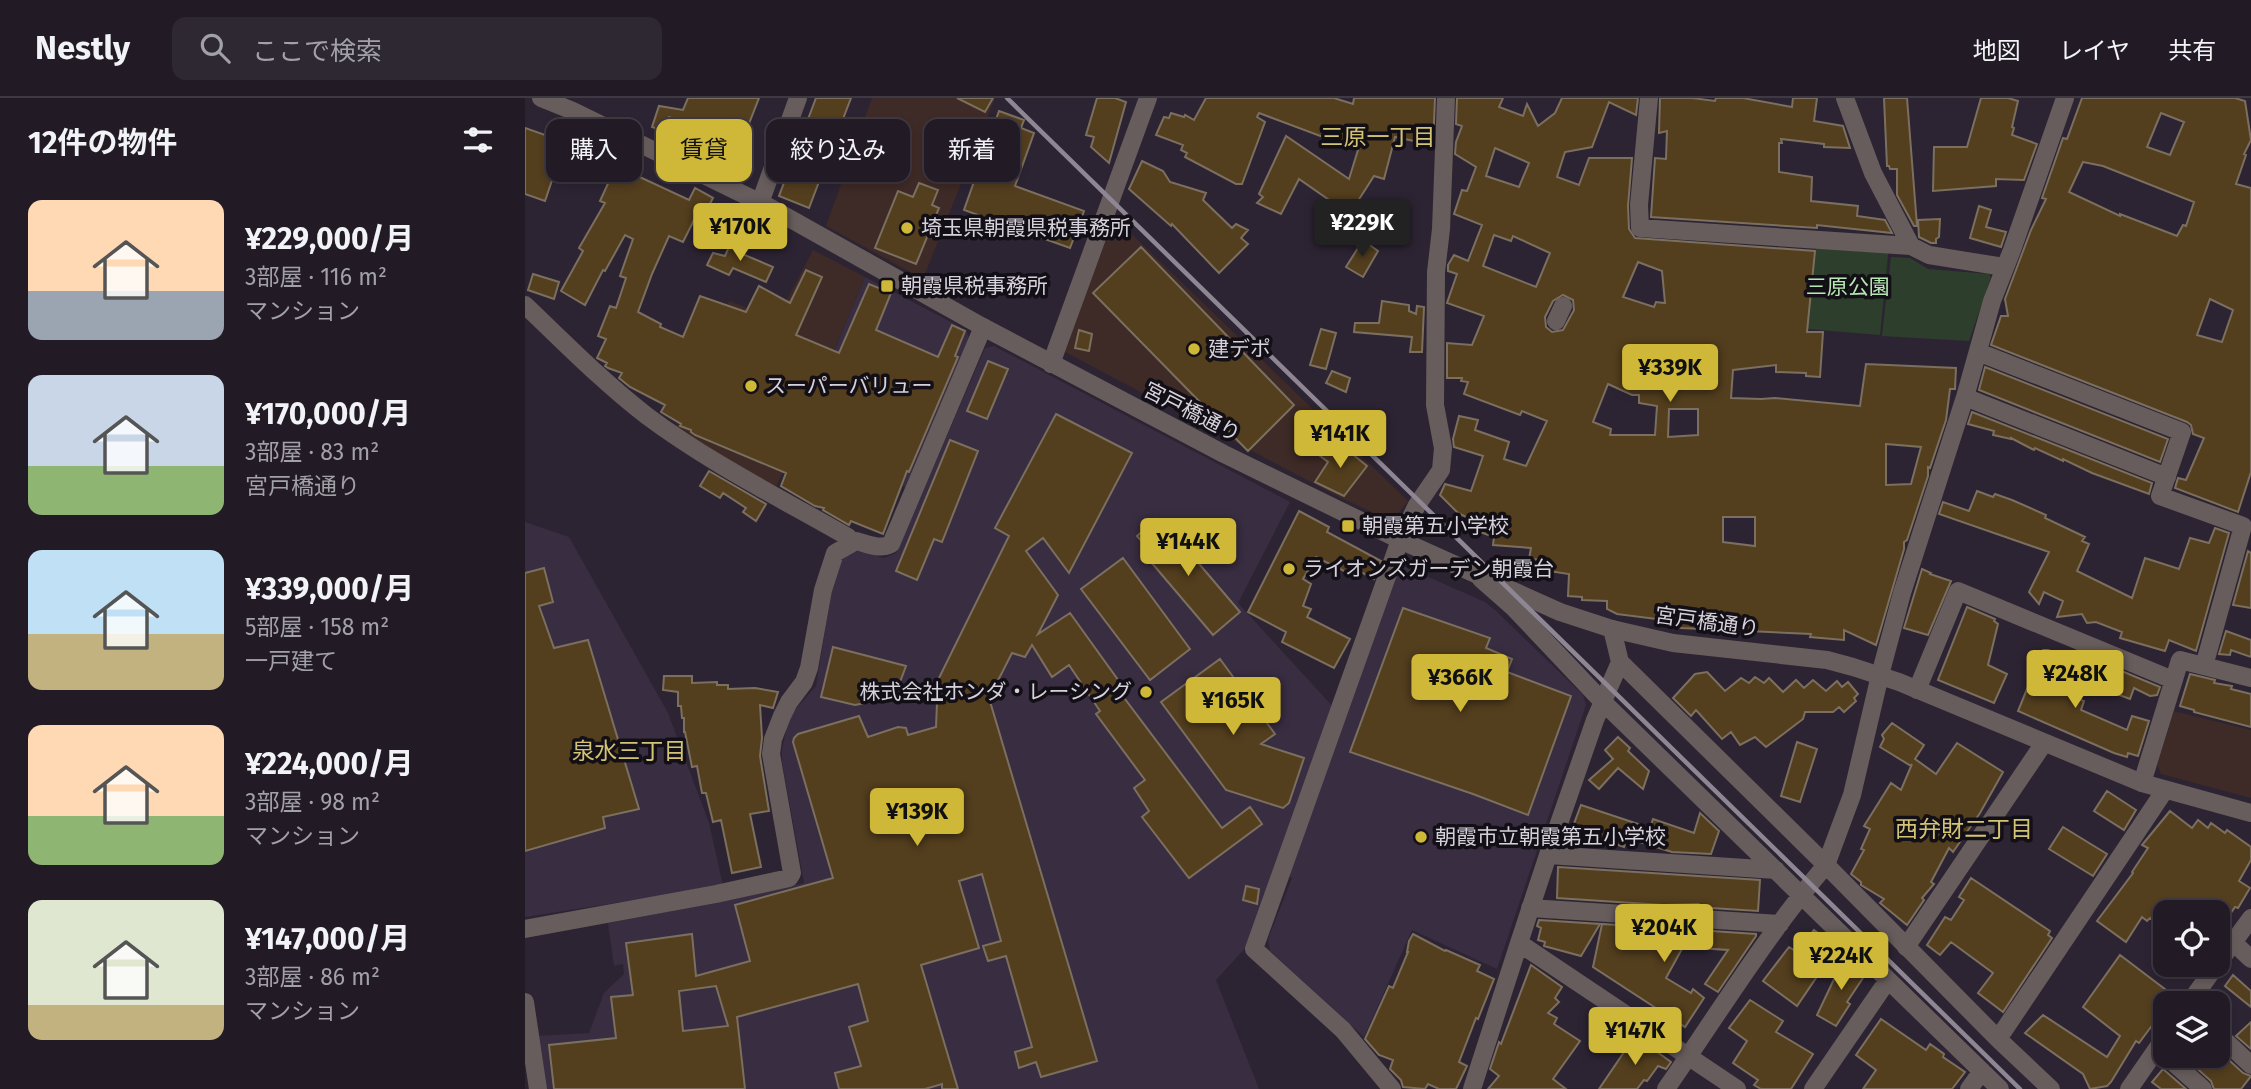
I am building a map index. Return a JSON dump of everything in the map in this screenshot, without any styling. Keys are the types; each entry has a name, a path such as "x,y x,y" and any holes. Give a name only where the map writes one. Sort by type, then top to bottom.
{"street":[{"name":"宮戸橋通り","path":"541,98 573,111 760,203 983,327 1224,454 1479,578 1560,612 1612,629 1699,648 1827,660 1880,675 2142,783 2251,813"},
{"path":"760,203 799,98"},
{"path":"1051,363 1148,98"},
{"path":"1392,1089 1343,1030 1254,949 1400,540 1417,505 1441,470 1443,448 1435,405 1436,272 1441,229 1446,98"},
{"path":"1649,98 1639,205 1640,228 1911,246 1929,255 2004,267"},
{"path":"1845,98 1873,173 1911,246"},
{"path":"1667,1089 1780,924 1826,865 1852,795 1902,593 2004,267 2066,98"},
{"path":"525,304 579,358 647,416 717,463 848,537 851,542"},
{"path":"525,929 789,878 792,873 771,754 773,739 789,702 804,682 809,668 823,590 835,553 856,541 885,547 891,544 983,327"},
{"path":"1978,352 2182,432 2160,496 2243,526 2204,666"},
{"path":"1965,397 2167,477"},
{"path":"1479,578 1514,608 1602,701 2000,1089"},
{"path":"1917,690 1958,591 2173,680"},
{"path":"1612,629 1620,662 2051,1089"},
{"path":"2142,783 2180,660 2251,678"},
{"path":"1472,1089 1548,855 1602,701 1620,662"},
{"path":"1906,947 2044,743"},
{"path":"1998,1039 2165,790"},
{"path":"1548,855 1776,870"},
{"path":"1530,908 1780,924"},
{"path":"2198,991 2251,918"},
{"path":"1519,943 1737,1089"},
{"path":"2234,943 2251,959"},
{"path":"1813,1089 1888,981"},
{"path":"525,1002 538,1089"},
{"path":"2230,1045 2251,1065"},
{"path":"2129,1089 2153,1061"},
{"path":"2182,1068 2203,1089"},
{"path":"1969,1089 1982,1071"}],"shaded area":[{"path":"872,98 995,98 987,119 924,119 924,182 962,182 923,279 826,226 842,182 910,182 910,119 864,119"},
{"path":"1113,216 1408,501 1392,521 1341,498 1065,352"},
{"name":"スーパーバリュー","path":"813,250 865,277 776,488 676,428 729,301 777,319"},
{"path":"865,277 966,330 970,341 908,488 795,444"},
{"path":"994,346 1290,502 1238,603 1334,708 1248,945 1216,980 1259,1089 544,1089 538,1036 589,1033 604,993 624,974 623,964 614,966 608,923 804,883 782,762 782,749 789,717 816,686 832,588 841,561 847,554 858,551 884,558 896,553 985,348"},
{"path":"525,522 569,537 668,713 709,823 723,886 525,917"},
{"name":"朝霞市立朝霞第五小学校","path":"1401,565 1485,602 1583,695 1586,705 1497,969 1412,930 1364,1037 1270,951 1268,939 1292,878 1287,875 1368,646"},
{"path":"2174,711 2251,730 2251,798 2161,774 2157,765"}],"green space":[{"name":"三原公園","path":"1817,240 1889,245 1880,335 1808,329"},
{"path":"1891,257 1910,258 1928,269 1989,274 1991,277 1969,341 1882,336"}],"building":[{"path":"688,98 759,98 751,119 669,117 656,119 656,129 652,127 659,106 683,110"},
{"path":"816,98 851,98 843,119 808,119"},
{"path":"957,98 993,98 985,112"},
{"path":"1097,98 1115,98 1126,102 1109,163 1091,147 1094,137 1086,135"},
{"path":"1206,98 1334,98 1353,104 1354,98 1435,98 1433,145 1395,137 1384,179 1374,176 1356,204 1351,201 1345,211 1299,179 1281,214 1257,203 1263,197 1259,194 1286,136 1349,179 1358,150 1259,113 1257,117 1265,122 1242,184 1236,184 1185,157 1187,153 1181,150 1183,145 1156,135 1164,117 1169,118 1171,113 1184,117 1185,115 1194,120"},
{"path":"1457,98 1503,98 1499,107 1523,116 1527,104 1538,126 1555,113 1562,98 1638,98 1636,115 1609,102 1592,147 1565,152 1557,177 1579,185 1589,158 1632,158 1628,206 1629,229 1635,238 1815,251 1807,332 1823,332 1820,377 1806,376 1806,373 1776,372 1776,365 1733,370 1731,398 1775,398 1860,406 1866,364 1956,368 1955,389 1950,389 1946,420 1930,468 1928,467 1928,476 1907,540 1904,542 1876,645 1844,630 1844,640 1810,637 1811,634 1681,628 1656,622 1657,619 1617,614 1607,609 1607,601 1582,600 1582,597 1568,596 1569,574 1542,570 1543,560 1529,559 1531,548 1493,545 1494,537 1477,531 1480,524 1458,513 1440,495 1445,484 1471,491 1483,456 1454,447 1453,439 1459,416 1478,420 1475,430 1509,442 1504,459 1526,466 1547,421 1522,411 1520,415 1464,394 1468,382 1461,381 1462,378 1447,378 1447,343 1472,345 1484,316 1447,303 1457,274 1448,271 1448,265 1454,255 1468,261 1482,225 1454,214 1462,190 1467,191 1476,167 1455,154 1462,126 1456,124","holes":["1495,148 1529,163 1519,187 1486,176","1494,235 1511,241 1513,236 1550,253 1536,287 1483,266","1638,262 1662,271 1665,303 1656,302 1654,307 1623,297","1563,295 1573,300 1574,310 1563,330 1552,332 1546,327 1545,317 1553,301","1608,384 1632,395 1639,395 1639,403 1657,406 1655,435 1610,435 1611,429 1593,422","1669,409 1698,409 1698,435 1668,437","1886,444 1921,447 1911,484 1886,485","1723,517 1755,517 1755,546 1723,542"]},
{"path":"1660,98 1715,101 1716,98 1743,98 1792,107 1793,98 1817,98 1814,121 1843,126 1850,148 1824,147 1824,144 1781,139 1779,172 1812,177 1811,201 1858,206 1857,216 1885,220 1892,233 1817,225 1817,228 1651,217 1655,158 1666,159 1667,131 1659,133"},
{"path":"1884,98 1907,98 1917,226 1914,226 1897,195 1897,169 1887,166"},
{"path":"1981,98 2008,98 2018,101 2012,135 2037,144 2024,180 1996,179 1996,186 1933,191 1934,147 1967,147"},
{"path":"2082,98 2235,98 2245,101 2251,140 2244,154 2246,155 2236,184 2251,188 2251,472 2238,512 2175,488 2178,478 2186,480 2204,438 2193,434 2191,425 2187,422 1991,345 2001,316 2008,316 2005,299 2031,230 2046,199 2042,198 2063,138 2067,139","holes":["2161,113 2184,122 2170,155 2147,147","2083,162 2103,166 2194,202 2186,226 2183,225 2177,236 2120,216 2069,192","2210,299 2233,310 2222,342 2197,335"]},
{"path":"999,111 1024,120 1021,128 1034,133 1020,172 1020,119 996,119"},
{"path":"525,128 546,135 546,182 551,182 545,201 525,194"},
{"path":"1142,161 1163,171 1170,182 1206,193 1203,200 1232,228 1236,224 1248,230 1241,238 1248,244 1219,273 1172,224 1171,226 1129,189"},
{"path":"642,178 689,200 695,188 713,198 700,223 694,220 683,242 669,236 638,312 661,324 660,327 683,337 700,296 746,312 759,286 790,303 806,270 822,277 796,335 839,353 869,284 891,293 876,330 938,357 952,325 965,331 955,356 958,357 909,472 907,471 883,534 851,521 849,525 823,510 824,508 815,506 781,486 786,473 695,435 691,430 680,426 681,424 661,412 665,405 630,387 619,378 622,373 608,368 605,366 607,363 597,358 606,339 598,336 610,306 616,308 626,278 620,276 633,239 625,235 585,305 561,291 583,251 579,248 605,203 600,201 609,182 642,182"},
{"path":"784,182 819,182 809,208 779,196"},
{"path":"974,182 1016,182 1015,186 1084,211 1070,248 964,210"},
{"name":"埼玉県朝霞県税事務所","path":"919,183 938,190 932,205 939,208 916,264 875,248 898,191 913,197"},
{"path":"1979,206 1991,210 1986,227 2006,232 2001,247 1970,238"},
{"path":"1940,219 1936,243 1919,237 1918,220"},
{"path":"733,238 744,243 740,253 773,267 766,282 733,268 729,275 707,265 713,253 725,256"},
{"path":"1363,240 1378,251 1363,277 1346,267"},
{"name":"建デポ","path":"1141,247 1294,405 1248,451 1093,293"},
{"path":"533,274 559,282 554,299 528,290"},
{"path":"1382,301 1409,305 1409,311 1416,314 1417,306 1424,307 1422,352 1410,352 1412,337 1354,332 1355,323 1379,323"},
{"path":"1321,329 1336,333 1326,369 1310,365"},
{"path":"1079,330 1092,334 1089,351 1075,348"},
{"path":"988,361 1008,369 987,419 967,411"},
{"path":"1985,367 2168,439 2160,462 1979,390"},
{"path":"1332,371 1350,378 1346,392 1326,383"},
{"path":"1972,412 2152,483 2149,494 2035,448 2034,450 2011,438 1993,435 1994,431 1968,424"},
{"path":"1056,414 1132,453 1069,573 1043,538 1026,551 1058,595 1038,634 1070,613 1121,684 1116,687 1222,828 1250,807 1262,824 1189,878 1142,817 1149,811 1134,788 1145,780 1096,714 1100,711 1069,665 1052,677 1032,645 1025,657 1012,653 989,698 1097,1061 1041,1077 1036,1062 1019,1068 1015,1052 1032,1047 1006,956 988,961 983,946 1001,941 982,874 959,881 979,948 921,965 958,1089 942,1089 942,1084 925,1089 839,1089 835,1073 861,1066 849,1027 868,1021 858,984 737,1017 745,1089 554,1089 549,1045 616,1038 611,997 633,995 626,943 692,934 696,976 750,961 735,905 833,878 794,738 798,734 859,716 868,737 898,727 906,728 908,735 936,727 938,680 1009,536 995,528","holes":["716,986 728,1026 683,1031 679,991"]},
{"path":"950,440 978,451 942,542 934,539 917,580 896,571"},
{"path":"1328,442 1338,450 1342,447 1346,449 1367,466 1344,496 1315,482 1328,462 1319,455"},
{"path":"709,471 766,504 756,521 743,512 746,508 723,493 720,498 700,486"},
{"path":"1977,491 2012,500 2085,537 2082,541 2089,544 2077,571 2132,598 2145,558 2179,569 2190,538 2209,543 2215,528 2229,533 2196,651 2169,640 2165,651 2120,638 2122,632 2096,622 2087,623 2082,614 2057,617 2063,601 2044,592 2039,604 2029,592 2049,552 1939,514 1943,502 1969,511"},
{"name":"ライオンズガーデン朝霞台","path":"1299,511 1329,527 1327,532 1381,561 1374,579 1350,566 1346,572 1316,557 1303,579 1311,584 1303,606 1311,609 1307,617 1350,639 1334,668 1282,642 1286,632 1248,612"},
{"path":"1156,519 1176,541 1178,539 1240,612 1213,635 1151,562 1156,557 1137,536"},
{"path":"2248,551 2251,553 2251,608 2233,605"},
{"path":"1123,558 1190,649 1150,680 1081,589"},
{"path":"544,568 553,602 539,606 554,648 588,640 639,809 603,817 605,828 525,851 525,573"},
{"path":"1922,569 1951,581 1928,635 1904,628"},
{"path":"1967,607 1995,619 1998,624 1988,665 2007,674 1994,703 1938,680"},
{"path":"1403,608 1490,638 1486,648 1512,659 1507,672 1571,696 1528,815 1350,752"},
{"path":"2226,631 2251,640 2251,657 2231,650 2230,655 2219,654"},
{"path":"833,647 906,666 900,682 876,701 855,705 821,697"},
{"path":"2043,650 2071,659 2064,677 2070,680 2066,694 2084,701 2081,710 2127,730 2132,716 2149,721 2138,756 2128,753 2127,757 2114,753 2018,711"},
{"path":"1220,659 1275,734 1261,744 1304,758 1289,803 1283,808 1226,790 1161,702"},
{"path":"2112,667 2160,687 2157,695 2150,696 2134,688 2130,699 2103,689"},
{"path":"1707,672 1725,691 1741,678 1749,683 1755,677 1764,683 1769,678 1783,692 1796,680 1804,688 1813,680 1826,691 1837,681 1842,687 1848,682 1858,694 1854,698 1856,701 1844,712 1839,707 1833,712 1805,712 1803,719 1766,747 1755,737 1740,745 1731,732 1722,739 1696,710 1691,716 1673,698 1695,674"},
{"path":"2190,674 2251,694 2251,727 2180,706"},
{"path":"664,676 692,676 692,683 717,682 717,685 728,685 728,689 755,688 778,692 773,708 760,705 760,756 769,811 750,814 761,867 732,873 721,820 713,822 706,793 702,793 697,766 692,767 684,732 684,718 681,706 678,706 678,692 663,690"},
{"path":"1892,723 1924,745 1915,759 1936,774 1957,743 2003,772 1980,813 1953,852 1949,848 1931,882 1934,884 1922,898 1924,900 1907,925 1880,903 1884,899 1861,885 1851,874 1864,850 1861,849 1870,829 1864,826 1891,783 1901,790 1912,764 1911,766 1880,747 1884,739 1882,735"},
{"path":"1618,737 1649,771 1643,789 1618,768 1599,789 1589,780 1613,759 1605,750"},
{"path":"1797,742 1817,749 1800,802 1781,796"},
{"path":"2107,791 2136,810 2124,830 2094,811"},
{"path":"1581,805 1650,828 1653,819 1694,833 1700,813 1719,831 1711,854 1672,852 1627,838 1624,847 1572,829"},
{"path":"2170,811 2192,828 2198,820 2208,828 2211,823 2225,833 2227,830 2251,847 2251,860 2239,881 2250,888 2238,908 2235,907 2230,914 2230,900 2153,900 2153,920 2150,918 2147,921 2142,917 2126,942 2097,921 2148,848 2142,845"},
{"path":"2063,827 2107,854 2093,876 2049,849"},
{"path":"1558,867 1760,880 1758,911 1696,907 1698,904 1663,905 1557,898"},
{"path":"1971,878 2050,931 2048,935 2052,938 2003,1012 1978,993 1993,973 1951,942 1940,955 1927,945 1945,917 1951,920 1964,900 1959,897"},
{"path":"1246,886 1259,889 1257,904 1243,900"},
{"path":"1539,920 1600,924 1581,956 1544,946 1545,942 1538,940 1541,928 1537,926"},
{"path":"1602,924 1652,927 1675,940 1682,929 1756,936 1718,992 1705,984 1728,950 1683,947 1666,978 1691,993 1693,989 1704,998 1685,1027 1593,967"},
{"path":"1814,930 1837,947 1797,1006 1763,981 1789,947 1797,952"},
{"path":"1413,934 1480,965 1477,971 1494,979 1459,1062 1467,1066 1456,1089 1439,1089 1428,1084 1425,1089 1403,1087 1401,1080 1390,1069 1393,1060 1379,1055 1365,1039 1389,986 1393,988"},
{"path":"2120,955 2167,991 2153,991 2153,1024 2139,1043 2136,1041 2111,1082 2107,1086 2090,1089 2083,1074 2025,1033 2043,1015 2107,1057 2120,1036 2083,1007"},
{"path":"1845,956 1865,975 1847,1002 1850,1004 1836,1026 1817,1015"},
{"path":"1531,965 1562,987 1555,998 1559,1002 1548,1013 1557,1018 1554,1024 1580,1041 1553,1079 1566,1089 1488,1089 1499,1076 1490,1069"},
{"path":"2233,975 2251,991 2251,1007 2225,986"},
{"path":"1750,1000 1783,1021 1776,1032 1813,1054 1791,1089 1761,1089 1754,1085 1758,1080 1733,1063 1747,1041 1729,1028"},
{"path":"1881,1019 1926,1050 1930,1044 1965,1072 1952,1089 1863,1089 1876,1070 1856,1055"},
{"path":"2251,1022 2251,1049 2236,1036"},
{"path":"1635,1036 1671,1062 1666,1069 1658,1066 1637,1089 1599,1089"},
{"path":"2230,1061 2243,1073 2251,1076 2241,1089 2214,1089 2211,1081 2196,1068 2230,1068"},
{"path":"2163,1069 2186,1089 2161,1089 2152,1082"}],"railway":[{"path":"1007,98 2020,1089"}],"place":[{"name":"埼玉県朝霞県税事務所","path":"907,228"},
{"name":"朝霞県税事務所","path":"887,286"},
{"name":"建デポ","path":"1194,349"},
{"name":"スーパーバリュー","path":"751,386"},
{"name":"朝霞第五小学校","path":"1348,526"},
{"name":"ライオンズガーデン朝霞台","path":"1289,569"},
{"name":"株式会社ホンダ・レーシング","path":"1146,692"},
{"name":"朝霞市立朝霞第五小学校","path":"1421,837"}],"district":[{"name":"三原一丁目","path":"1378,137"},
{"name":"泉水三丁目","path":"629,751"},
{"name":"西弁財二丁目","path":"1964,829"}]}
